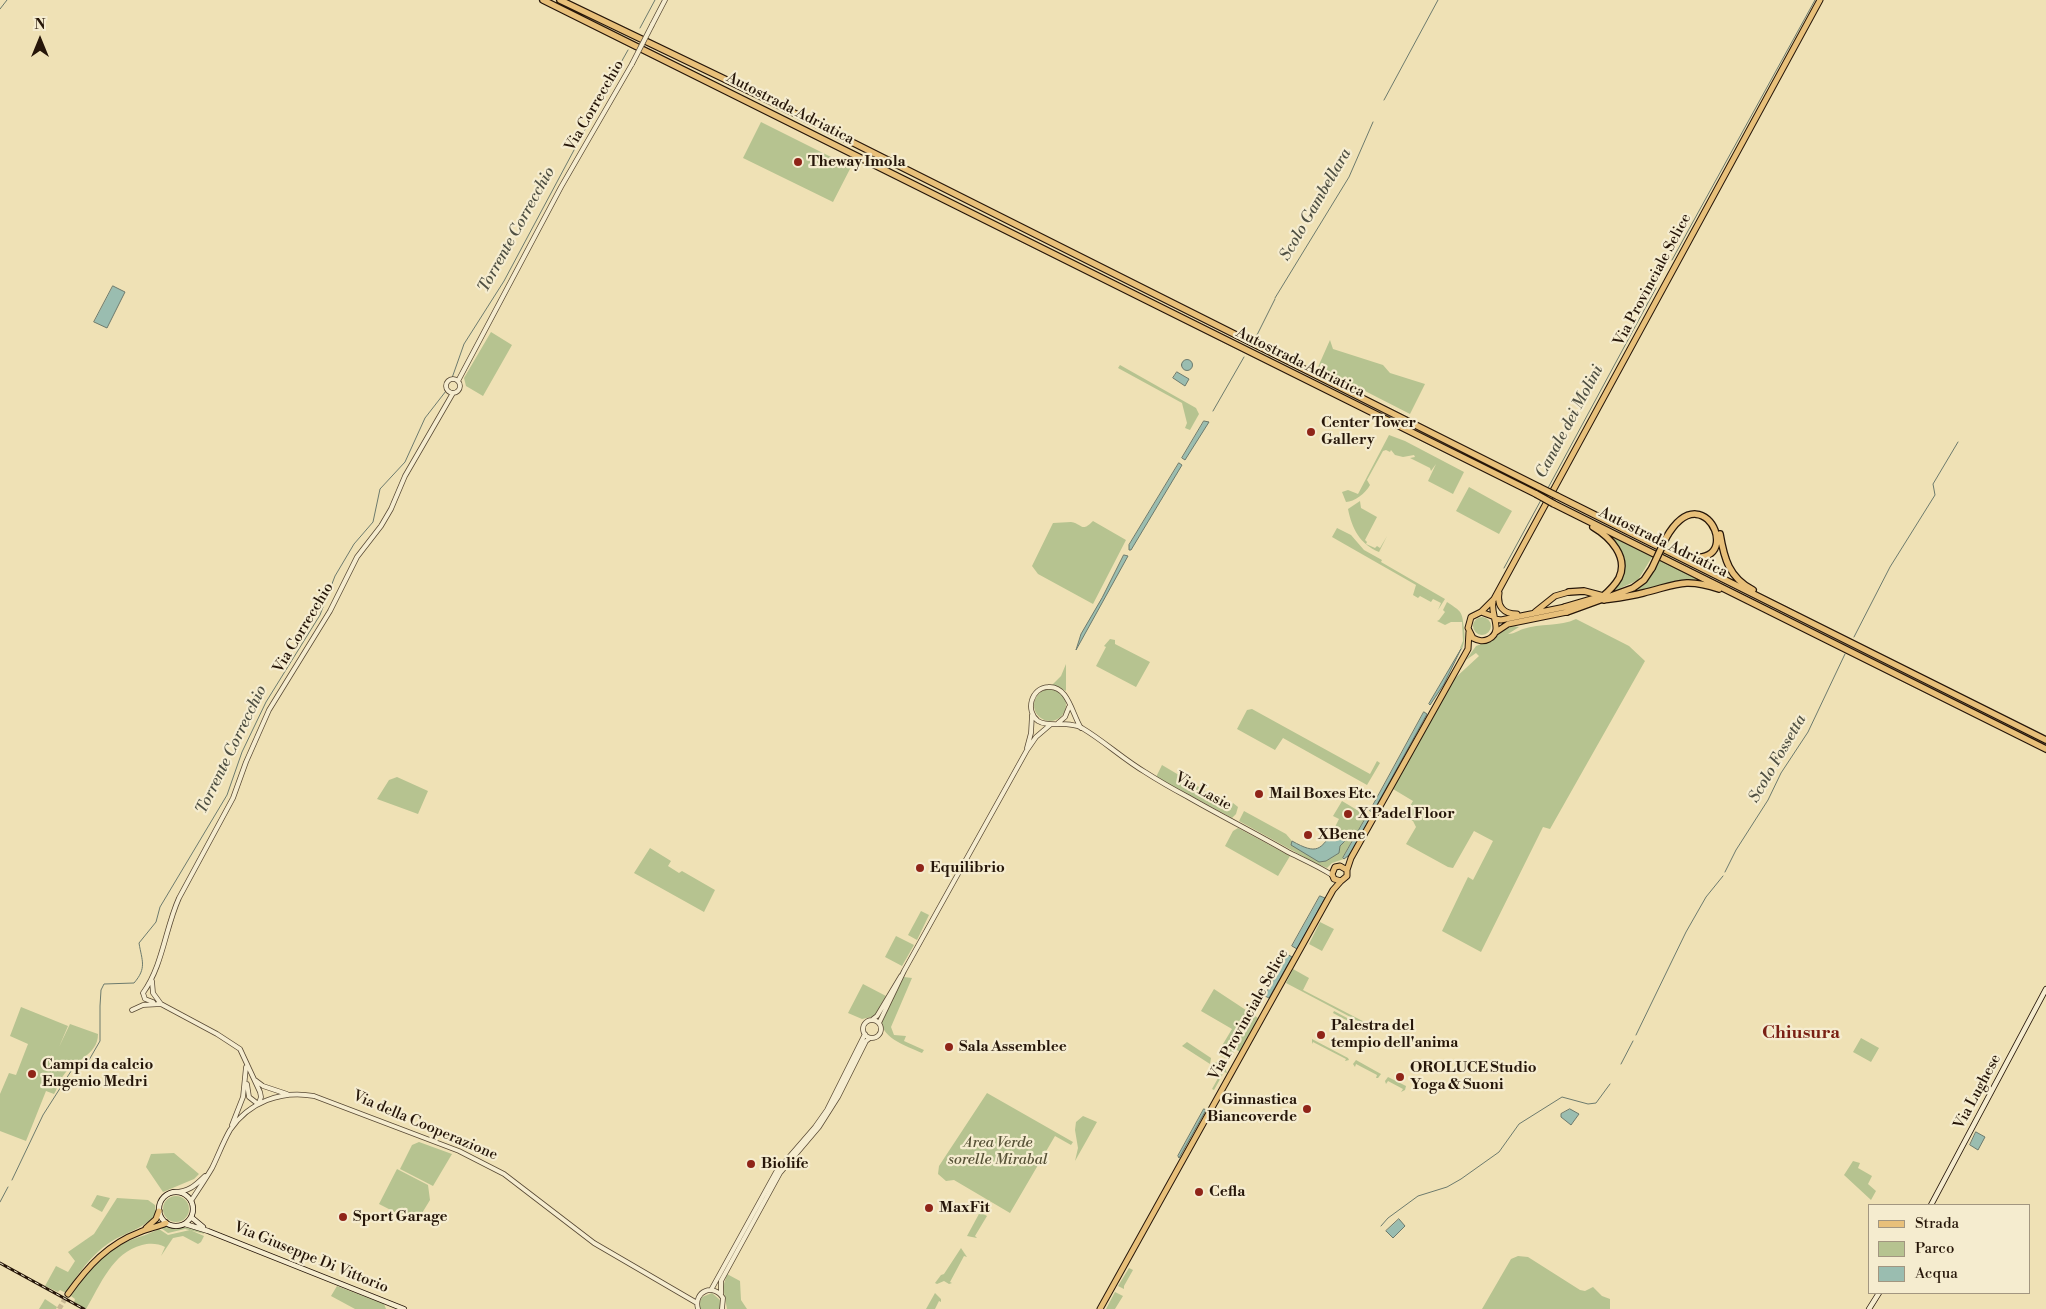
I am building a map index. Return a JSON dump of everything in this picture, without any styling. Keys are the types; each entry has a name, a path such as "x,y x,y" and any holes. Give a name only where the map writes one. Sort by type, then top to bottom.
{"highway":[{"name":"Autostrada Adriatica","path":"543,0 2046,749"},
{"name":"Autostrada Adriatica","path":"560,0 764,98 2046,740"},
{"path":"1566,501 1691,556 1701,556 1709,553 1715,547 1718,538 1716,528 1711,521 1694,515 1684,517 1676,523 1665,537"},
{"path":"1554,504 1603,532 1618,551 1621,564 1620,574 1604,598"},
{"path":"1566,610 1637,586 1647,576 1670,526 1682,516 1696,513 1708,516 1718,527 1725,560 1730,571 1738,580 1747,587 1806,616 1822,628"},
{"path":"1569,592 1584,591 1604,598 1636,595 1682,582 1713,587 1750,600"}],"main road":[{"name":"Via Provinciale Selice","path":"1468,650 1469,620 1474,615 1482,612 1494,599 1820,0"},
{"path":"1500,587 1498,602 1503,610 1512,614 1528,614"},
{"path":"1535,612 1555,596 1569,592"},
{"name":"Via Provinciale Selice","path":"1100,1309 1333,890 1347,876 1351,858 1468,650 1480,641 1488,640 1495,632 1497,626 1493,618 1494,599"},
{"path":"1482,612 1501,620 1535,612 1566,610"},
{"path":"1495,632 1508,624 1566,610"},
{"path":"1469,632 1473,638 1480,641"},
{"name":"Via Provinciale Selice","path":"1333,890 1333,874 1351,858"},
{"path":"1340,866 1347,870"},
{"path":"1333,874 1341,881"},
{"name":"Via Lughese","path":"1932,1204 2046,990"},
{"path":"68,1294 84,1271 107,1249 141,1231 166,1223 178,1226 185,1224 191,1217 193,1209 191,1201 184,1194 174,1192 163,1198 159,1204 156,1219 141,1231"},
{"path":"159,1211 166,1223"},
{"name":"Via Giuseppe Di Vittorio","path":"191,1217 208,1231"},
{"name":"Via Giuseppe Di Vittorio","path":"185,1224 208,1231 404,1309"},
{"path":"1869,1309 1878,1294"}],"street":[{"name":"Via Correcchio","path":"155,1000 147,993 143,993 152,979 172,915 187,882 233,798 246,762 269,710 330,611 357,557 381,526 391,509 405,476 453,393 457,392 460,388 458,381 561,187 632,64 665,0"},
{"name":"Via Correcchio","path":"453,393 448,390 447,384 452,380 458,381"},
{"name":"Via Lasie","path":"1032,713 1032,698 1036,692 1046,687 1054,687 1062,691 1067,697 1081,728"},
{"path":"1058,723 1065,717 1069,704"},
{"path":"1032,713 1038,720 1051,724"},
{"path":"1027,750 1032,726 1032,713"},
{"name":"Via Lasie","path":"1051,724 1058,723 1081,728 1145,772 1333,874"},
{"path":"870,1038 863,1030 864,1024 877,1016 903,974 1027,750 1042,730 1051,724"},
{"path":"722,1309 724,1303 721,1294 721,1281 780,1172 819,1127 838,1097 866,1041 878,1036 881,1032 879,1023 903,974"},
{"path":"152,979 155,1000 236,1045 244,1057 249,1097 258,1104 261,1097 246,1066"},
{"path":"132,1010 155,1000"},
{"path":"873,1019 879,1023"},
{"path":"711,1290 776,1172 815,1127 827,1110 865,1034"},
{"path":"230,1132 243,1097 246,1074"},
{"path":"253,1078 263,1086 289,1094"},
{"name":"Via della Cooperazione","path":"191,1201 241,1116 258,1104 274,1097 289,1094 306,1094 323,1098 483,1162 504,1174 608,1252 697,1303"},
{"name":"Via della Cooperazione","path":"174,1192 184,1192 191,1189 211,1169"},
{"path":"688,1297 698,1296 704,1291 711,1290 721,1294"},
{"path":"698,1296 698,1309"}],"green space":[{"name":"Theway Imola","path":"761,122 851,167 833,202 743,158"},
{"path":"491,332 512,345 483,396 466,386 464,378"},
{"path":"1330,340 1333,349 1383,365 1390,373 1425,384 1410,414 1318,367"},
{"path":"1120,365 1196,408 1199,414 1190,430 1185,428 1187,423 1182,403 1118,368"},
{"path":"1389,435 1405,441 1464,472 1453,494 1428,481 1436,464 1431,471 1430,468 1410,458 1415,457 1414,455 1403,457 1395,455 1391,450 1390,452 1386,450 1383,451 1367,480 1370,485 1368,488 1356,499 1346,502 1342,492 1348,490 1358,494"},
{"path":"1469,487 1512,511 1499,534 1456,511"},
{"path":"1360,501 1361,508 1377,517 1365,540 1366,544 1358,535 1348,509"},
{"path":"1093,521 1126,540 1093,604 1038,574 1032,566 1053,523 1071,522 1084,527"},
{"path":"1337,528 1351,535 1364,550 1382,560 1381,562 1445,599 1438,610 1441,603 1433,599 1431,602 1420,596 1418,598 1413,595 1416,585 1332,537"},
{"path":"1387,536 1379,552 1366,544 1380,548"},
{"path":"1611,536 1652,557 1638,580 1612,592 1623,574 1619,547"},
{"path":"1658,560 1702,581 1675,581 1640,593 1619,596 1632,590"},
{"path":"1447,602 1462,615 1465,637 1462,649 1460,648 1463,641 1462,622 1451,622 1445,625 1437,621 1445,612 1443,610"},
{"path":"1478,617 1486,617 1491,622 1489,633 1478,635 1473,630 1473,622"},
{"path":"1576,619 1629,646 1645,661 1550,829 1543,827 1481,952 1442,931 1468,877 1473,880 1493,841 1474,831 1453,868 1448,867 1406,844 1416,827 1413,821 1404,816 1413,801 1393,789 1453,680 1479,656 1476,653 1466,660 1476,646 1489,641 1500,631 1513,626 1519,627 1508,634 1530,627 1563,623"},
{"path":"1110,639 1115,640 1115,644 1150,662 1136,687 1096,666 1106,647 1104,646"},
{"path":"1066,664 1066,691 1052,685 1061,676"},
{"path":"1050,689 1056,690 1061,694 1065,699 1065,711 1061,716 1056,720 1050,721 1044,720 1039,716 1035,711 1034,705 1035,699 1039,694 1044,690"},
{"path":"1252,709 1370,774 1377,761 1380,763 1367,785 1283,738 1275,750 1237,729 1247,710"},
{"path":"1162,765 1231,806 1233,803 1238,807 1236,814 1232,818 1156,777"},
{"path":"397,777 428,791 418,814 377,799 389,780"},
{"path":"1342,801 1367,816 1343,857 1344,859 1332,863 1327,868 1239,821 1244,811 1286,834 1292,841 1291,843 1326,861 1337,854 1340,846 1348,838 1340,835 1335,827 1339,819 1333,816"},
{"path":"1238,828 1290,856 1278,876 1225,846 1233,831"},
{"path":"650,848 671,861 668,866 679,873 682,871 715,890 704,912 634,873"},
{"path":"921,911 929,915 917,940 908,935"},
{"path":"1320,922 1334,929 1322,951 1309,944"},
{"path":"896,936 914,945 902,966 885,957"},
{"path":"1293,969 1309,978 1303,990 1376,1028 1375,1030 1286,983"},
{"path":"904,977 912,978 891,1027 894,1035 906,1036 904,1041 924,1050 922,1053 894,1040 884,1030 882,1023 883,1016"},
{"path":"863,984 886,996 876,1016 862,1019 848,1013"},
{"path":"1214,989 1258,1018 1240,1052 1235,1049 1230,1060 1217,1054 1232,1029 1201,1011"},
{"name":"Campi da calcio Eugenio Medri","path":"21,1007 68,1026 59,1047 70,1024 98,1034 94,1048 67,1071 54,1094 46,1091 26,1141 0,1131 0,1094 9,1073 16,1075 28,1044 10,1036"},
{"path":"1334,1011 1364,1027 1363,1029 1333,1013"},
{"path":"1861,1038 1879,1048 1871,1062 1853,1052"},
{"path":"1312,1039 1349,1060 1345,1061 1346,1059 1313,1042 1312,1044"},
{"path":"1187,1042 1211,1058 1210,1064 1182,1046"},
{"path":"1356,1060 1381,1074 1376,1078 1377,1075 1356,1064 1355,1067 1353,1064"},
{"path":"1216,1062 1224,1065 1227,1073 1224,1072 1214,1090 1212,1089 1222,1071 1214,1066"},
{"path":"1388,1077 1406,1086 1405,1090 1401,1092 1403,1089 1388,1081 1386,1084 1385,1081"},
{"name":"Area Verde sorelle Mirabal","path":"987,1093 1073,1142 1071,1145 1055,1136 1010,1213 954,1180 946,1181 938,1174 939,1166"},
{"path":"1083,1116 1097,1122 1075,1161 1078,1148 1075,1130 1076,1122"},
{"path":"419,1142 452,1154 433,1186 400,1169 412,1145"},
{"path":"174,1153 199,1174 194,1179 163,1192 146,1167 151,1154"},
{"path":"1853,1161 1860,1163 1858,1168 1872,1176 1868,1184 1876,1191 1871,1200 1844,1175"},
{"path":"397,1169 428,1185 430,1200 416,1223 379,1204"},
{"path":"97,1195 110,1198 102,1212 91,1206"},
{"path":"176,1196 185,1200 189,1209 185,1218 176,1222 167,1218 163,1209 167,1200"},
{"path":"117,1198 148,1200 155,1205 156,1213 147,1223 115,1239 102,1248 80,1272 66,1293 60,1290 58,1292 45,1286 56,1266 68,1272 75,1261 68,1252 94,1234"},
{"path":"980,1212 987,1216 975,1236 977,1238 967,1236"},
{"path":"166,1226 196,1229 205,1234 185,1229 168,1233 161,1228"},
{"path":"159,1229 168,1235 190,1230 204,1236 198,1244 183,1236 173,1238 161,1256 165,1247 159,1245 148,1244 132,1249 115,1262 108,1271 86,1309 74,1302 75,1299 71,1296 82,1280 109,1252 126,1242"},
{"path":"961,1248 967,1257 964,1256 950,1282 952,1283 949,1284 944,1281 935,1283 944,1274"},
{"path":"1518,1256 1528,1257 1580,1290 1585,1291 1593,1287 1602,1296 1610,1299 1610,1309 1482,1309 1511,1259"},
{"path":"1129,1268 1133,1270 1124,1289 1118,1286"},
{"path":"727,1274 740,1281 741,1300 747,1309 727,1309 723,1287"},
{"path":"337,1286 384,1304 386,1309 355,1309 331,1296"},
{"path":"1115,1292 1123,1296 1115,1309 1106,1309"},
{"path":"712,1293 720,1300 720,1309 700,1309 699,1304 702,1297"},
{"path":"935,1293 941,1299 941,1302 939,1301 935,1309 926,1309"},
{"path":"45,1299 57,1307 56,1309 39,1309"}],"water":[{"path":"113,286 125,292 107,328 94,322"},
{"path":"1187,359 1193,365 1187,371 1181,365"},
{"path":"1177,372 1189,379 1185,386 1173,378"},
{"path":"1204,421 1209,422 1185,460 1182,458"},
{"path":"1179,463 1182,465 1131,550 1129,550 1129,545"},
{"path":"1124,555 1128,556 1076,650 1081,634"},
{"path":"1461,649 1444,684 1430,705 1429,704"},
{"path":"1424,712 1427,714 1373,812 1370,811"},
{"path":"1367,816 1370,818 1359,840 1344,859 1343,858"},
{"path":"1335,827 1340,835 1345,834 1348,838 1340,846 1339,853 1326,861 1319,862 1291,845 1292,841 1307,848 1318,848 1322,846"},
{"path":"1320,896 1325,898 1297,949 1292,946"},
{"path":"1287,954 1292,957 1269,998 1265,996"},
{"path":"1204,1109 1206,1110 1179,1158 1178,1156"},
{"path":"1570,1109 1579,1114 1571,1125 1561,1117 1561,1114"},
{"path":"1976,1132 1985,1137 1978,1150 1970,1145"},
{"path":"1399,1219 1405,1226 1393,1238 1386,1231"}],"waterway":[{"path":"0,9 7,0"},
{"name":"Torrente Correcchio","path":"640,28 655,0"},
{"name":"Scolo Gambellara","path":"1384,100 1438,0"},
{"name":"Canale dei Molini","path":"1672,260 1815,0"},
{"name":"Torrente Correcchio","path":"605,91 628,50"},
{"name":"Torrente Correcchio","path":"452,378 464,344 504,281 604,94"},
{"name":"Scolo Gambellara","path":"1275,298 1349,177 1373,122"},
{"name":"Canale dei Molini","path":"1548,488 1656,288"},
{"name":"Scolo Gambellara","path":"1256,337 1275,299"},
{"name":"Scolo Gambellara","path":"1213,411 1244,357"},
{"name":"Torrente Correcchio","path":"12,1180 43,1115 73,1068 89,1060 100,1041 101,990 104,984 134,983 141,973 142,960 139,943 156,922 160,907 227,795 242,752 266,702 320,615 335,576 354,544 373,522 380,489 405,462 425,418 446,391"},
{"name":"Scolo Fossetta","path":"1854,637 1890,567 1935,495 1933,484 1958,442"},
{"name":"Canale dei Molini","path":"1504,568 1541,500"},
{"name":"Scolo Fossetta","path":"1725,872 1736,850 1768,800 1781,773 1808,732 1845,654"},
{"name":"Scolo Fossetta","path":"1636,1035 1686,932 1706,897 1723,876"},
{"name":"Scolo Fossetta","path":"1621,1064 1633,1041"},
{"name":"Scolo Fossetta","path":"1381,1226 1388,1218 1418,1196 1447,1187 1499,1152 1519,1124 1562,1097 1588,1104 1596,1103 1610,1084"},
{"name":"Torrente Correcchio","path":"0,1202 8,1187"}],"tunnel":[{"path":"59,1309 68,1294"}],"railway":[{"path":"0,1263 84,1309"}],"place":[{"name":"Theway Imola","path":"798,162"},
{"name":"Center Tower Gallery","path":"1311,432"},
{"name":"Mail Boxes Etc.","path":"1259,794"},
{"name":"X Padel Floor","path":"1348,814"},
{"name":"XBene","path":"1308,835"},
{"name":"Equilibrio","path":"920,868"},
{"name":"Palestra del tempio dell'anima","path":"1321,1035"},
{"name":"Sala Assemblee","path":"949,1047"},
{"name":"Campi da calcio Eugenio Medri","path":"32,1074"},
{"name":"OROLUCE Studio Yoga & Suoni","path":"1400,1077"},
{"name":"Ginnastica Biancoverde","path":"1307,1109"},
{"name":"Biolife","path":"751,1164"},
{"name":"Cefla","path":"1199,1192"},
{"name":"MaxFit","path":"929,1208"},
{"name":"Sport Garage","path":"343,1217"}],"district":[{"name":"Chiusura","path":"1801,1034"}]}
